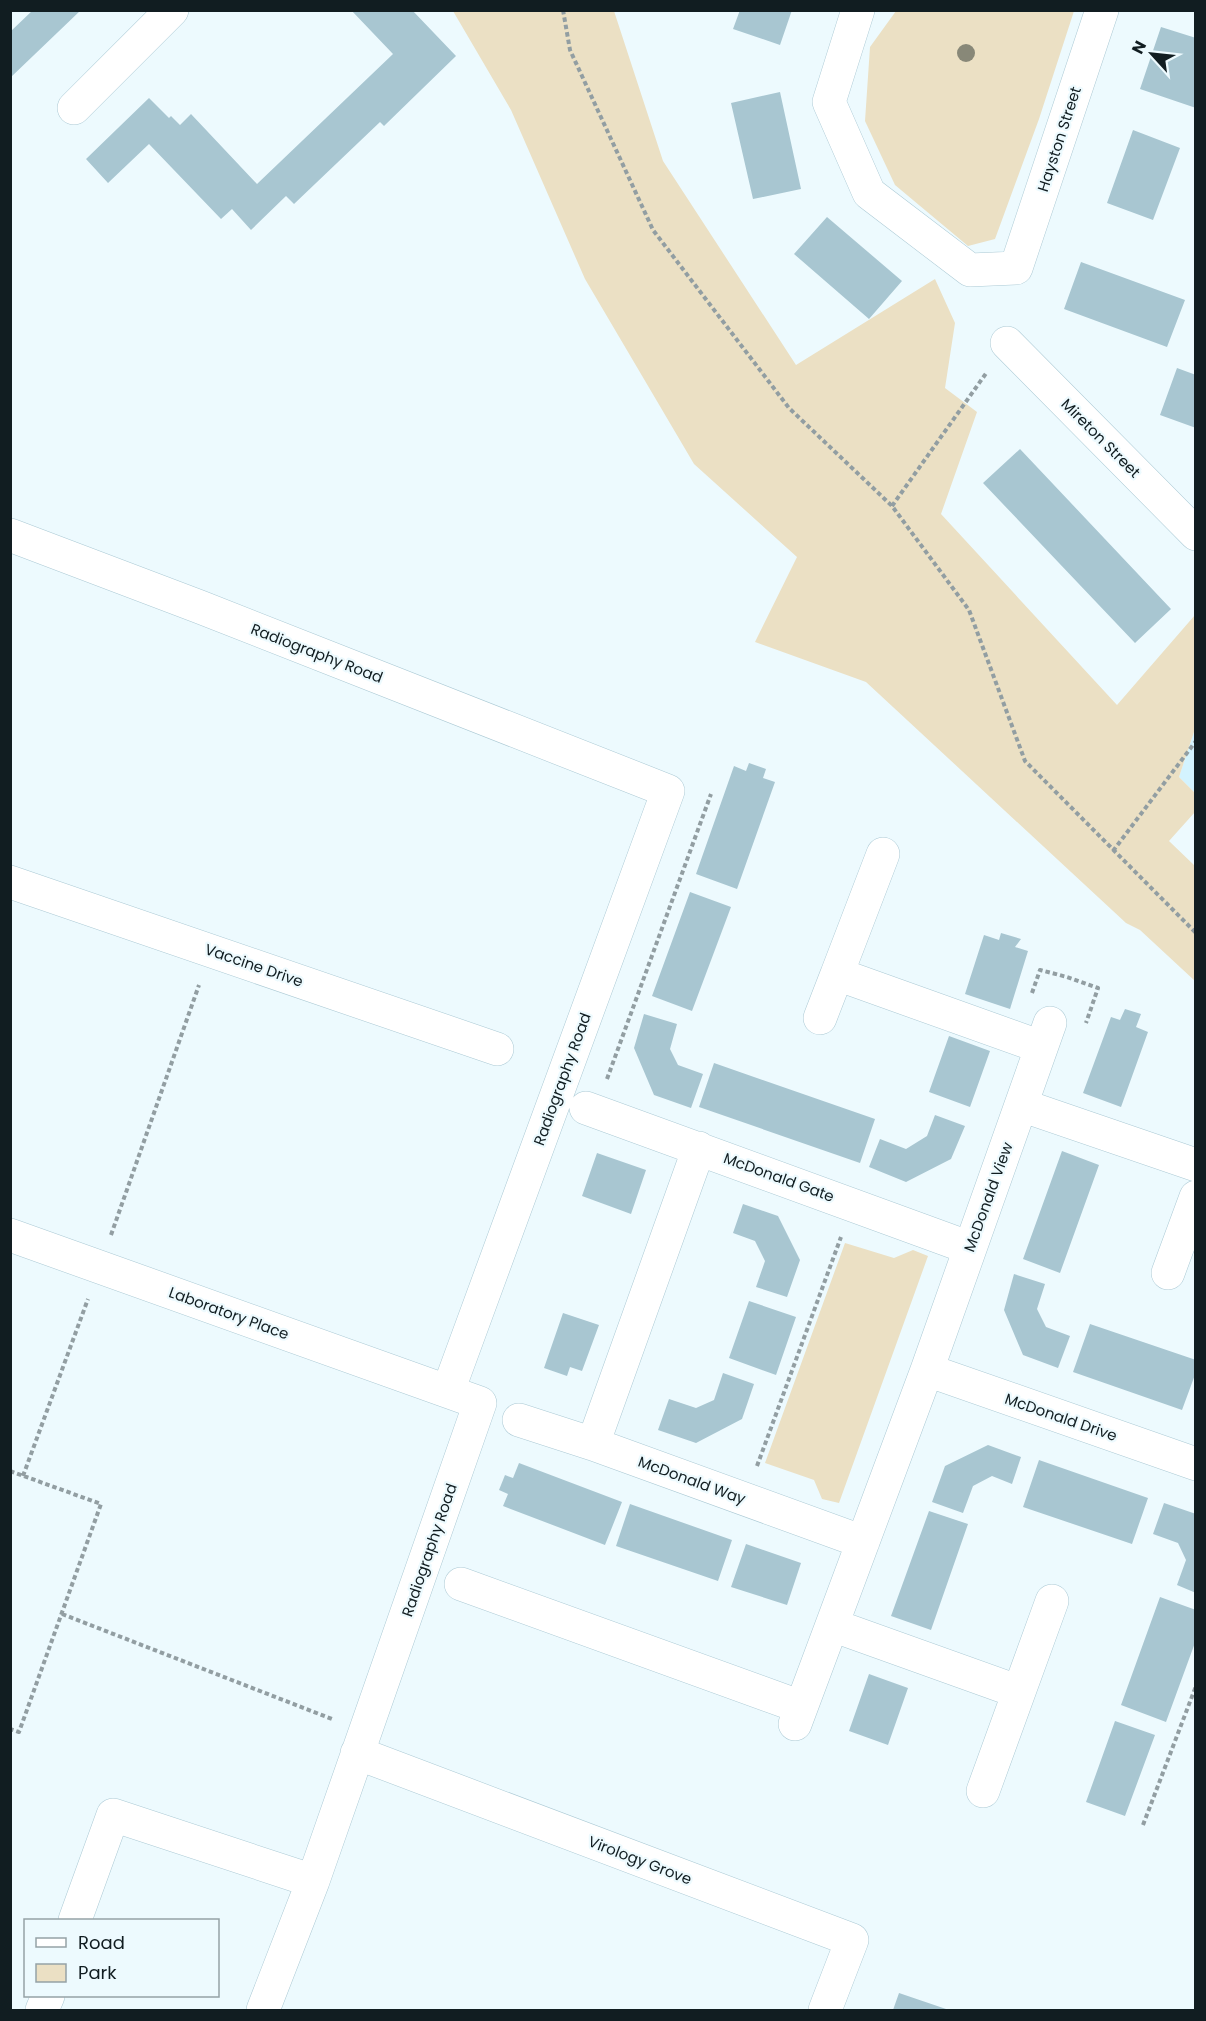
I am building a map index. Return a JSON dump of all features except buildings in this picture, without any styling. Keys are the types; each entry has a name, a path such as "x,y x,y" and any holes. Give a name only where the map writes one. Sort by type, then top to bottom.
{"street":[{"path":"74,108 172,10"},
{"name":"Hayston Street","path":"858,10 830,102 869,194 970,270 1016,268 1102,10"},
{"name":"Mireton Street","path":"1007,343 1196,534"},
{"name":"Radiography Road","path":"10,535 668,791 448,1392 480,1403 313,1881 263,2010"},
{"path":"820,1018 883,854"},
{"name":"Vaccine Drive","path":"10,882 497,1049"},
{"path":"837,974 1036,1036"},
{"name":"McDonald View","path":"927,1370 1021,1105 1036,1036"},
{"path":"1021,1105 1196,1165"},
{"name":"McDonald Gate","path":"586,1108 970,1248"},
{"path":"593,1444 699,1148"},
{"path":"1168,1272 1196,1197"},
{"name":"Laboratory Place","path":"10,1235 448,1392"},
{"path":"461,1584 798,1716 927,1370"},
{"name":"McDonald Drive","path":"927,1370 1196,1464"},
{"name":"McDonald Way","path":"519,1420 593,1444 863,1542"},
{"path":"983,1791 1052,1601"},
{"path":"832,1625 1018,1692"},
{"name":"Virology Grove","path":"361,1742 852,1940 825,2010"},
{"path":"75,1919 113,1815 313,1881"}],"path":[{"path":"563,10 570,50 653,230 789,408 892,506 969,610 1025,761 1196,933"},
{"path":"892,506 1007,343"},
{"path":"1113,851 1196,741"},
{"path":"607,1080 711,794"},
{"path":"23,1476 211,950"},
{"path":"1036,1036 1040,970 1067,976 1098,988 1083,1031"},
{"path":"757,1467 841,1235 852,1239"},
{"path":"747,1464 767,1471"},
{"path":"10,1471 101,1504 19,1732 10,1729"},
{"path":"62,1614 361,1742"},
{"path":"1143,1825 1196,1686"}],"shaded area":[{"path":"1195,729 1195,793 1179,777"}],"green space":[{"path":"453,11 614,11 663,161 796,365 935,279 955,323 945,388 977,412 941,514 1117,705 1195,615 1195,729 1179,777 1195,793 1195,812 1169,841 1195,866 1195,981 1140,930 1126,923 866,682 755,642 797,557 694,464 585,279 511,110"},
{"path":"896,11 1074,11 1039,119 995,239 968,246 895,185 865,121 870,47"},
{"path":"845,1243 894,1258 913,1250 928,1256 839,1503 822,1499 814,1480 765,1463"}]}
